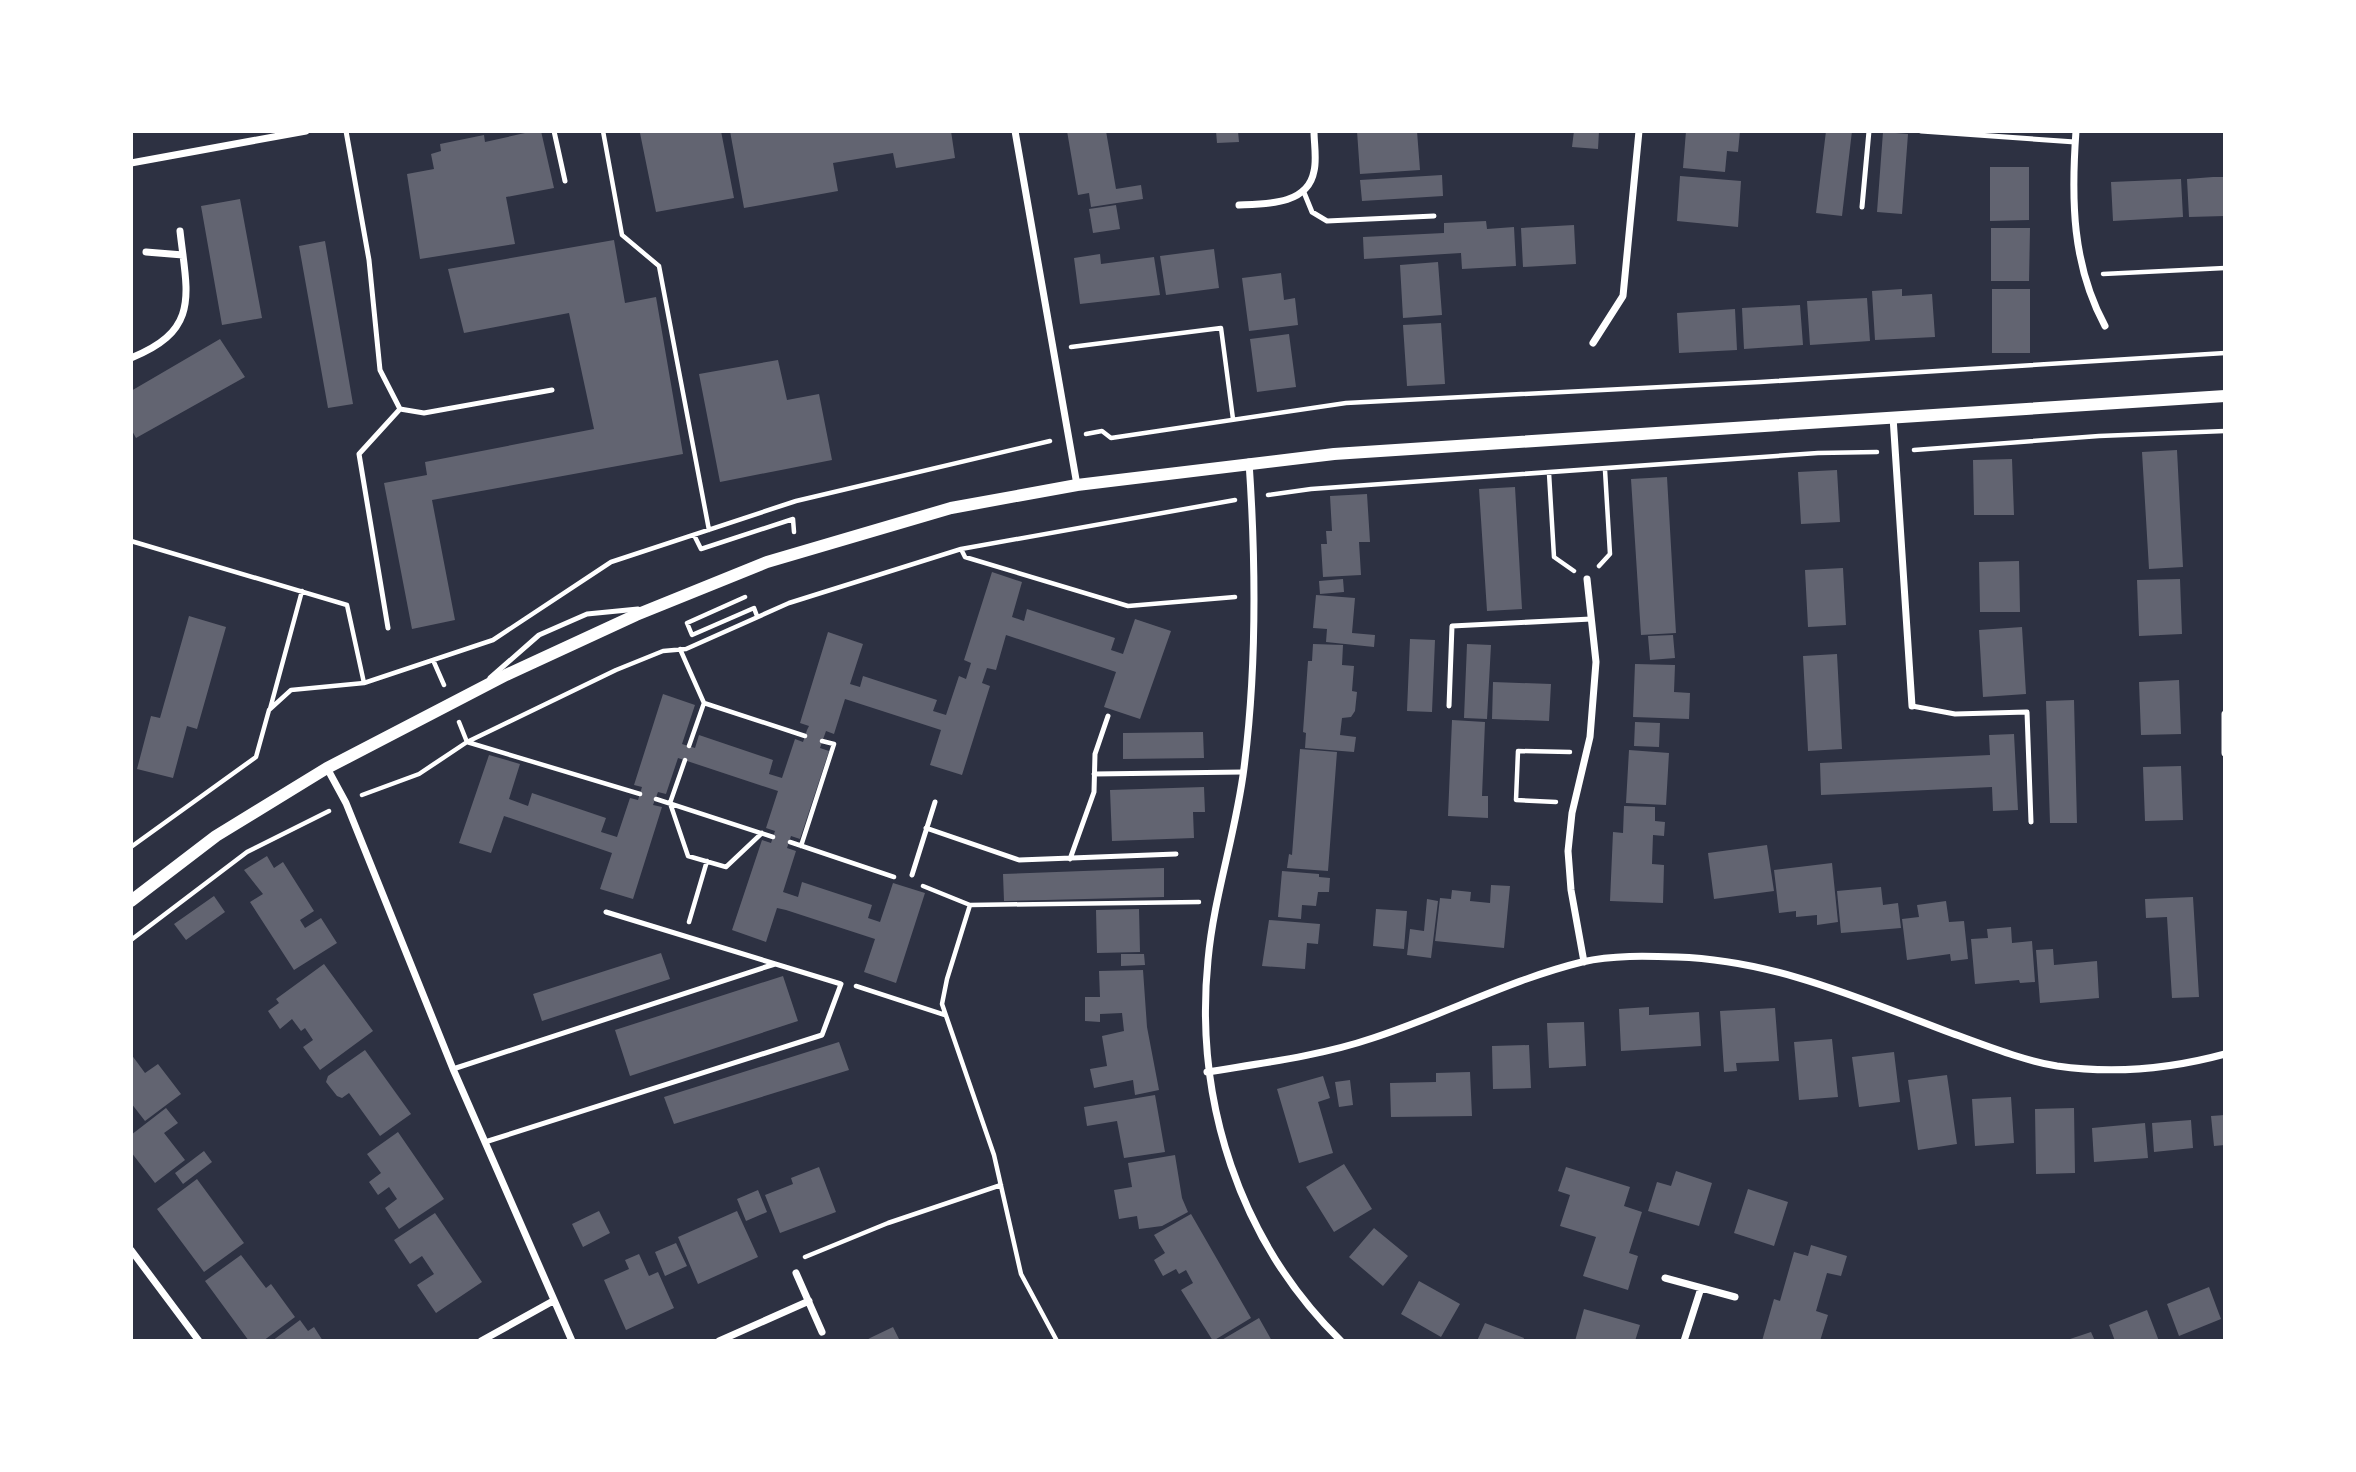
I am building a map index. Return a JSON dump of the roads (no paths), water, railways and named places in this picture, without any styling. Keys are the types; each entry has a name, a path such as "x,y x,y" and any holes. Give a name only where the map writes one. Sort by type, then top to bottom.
{"street":[{"path":"131,163 306,131"},
{"path":"1015,131 1077,485"},
{"path":"1239,205 1282,203 1303,190 1314,172 1314,131"},
{"path":"1593,343 1623,296 1639,131"},
{"path":"2076,131 2073,196 2077,248 2089,296 2105,326"},
{"path":"131,358 148,351 177,330 187,307 180,231"},
{"path":"146,253 183,255"},
{"path":"131,901 216,836 327,768 474,691 653,608 767,562 951,508 1077,485 1249,462 1893,416 2225,396"},
{"path":"1893,416 1912,706"},
{"path":"1249,462 1254,595 1251,714 1243,772 1208,959 1205,1012 1207,1072 1220,1134 1236,1183 1257,1226 1288,1279 1341,1341"},
{"path":"1584,962 1571,890 1568,850 1586,753 1596,662 1587,579"},
{"path":"2225,714 2225,753"},
{"path":"327,768 346,803 453,1069 572,1341"},
{"path":"1207,1072 1304,1056 1372,1038 1477,996 1584,962 1629,956 1744,962 1788,972 2002,1052 2055,1066 2103,1070 2146,1069 2190,1064 2225,1054"},
{"path":"131,1250 199,1341"},
{"path":"796,1273 822,1332"},
{"path":"1665,1278 1735,1297"},
{"path":"1684,1341 1701,1288"},
{"path":"481,1341 553,1301"},
{"path":"719,1341 809,1301"}],"lane":[{"path":"346,131 369,260 380,370 400,409"},
{"path":"554,131 565,181"},
{"path":"1862,207 1869,131"},
{"path":"1922,131 2075,142"},
{"path":"1303,190 1312,212 1327,221 1434,216"},
{"path":"400,409 424,413 552,390"},
{"path":"388,628 359,454 400,409"},
{"path":"474,691 539,635 587,614 653,608"},
{"path":"1449,706 1452,626 1591,619"},
{"path":"1912,706 1955,714 2027,712 2031,822"},
{"path":"1070,859 1094,792 1095,754 1108,716"},
{"path":"1094,774 1243,772"},
{"path":"911,879 935,802"},
{"path":"926,828 1019,860 1176,854"},
{"path":"485,1142 822,1035 841,984 606,912"},
{"path":"453,1069 775,964"}]}
